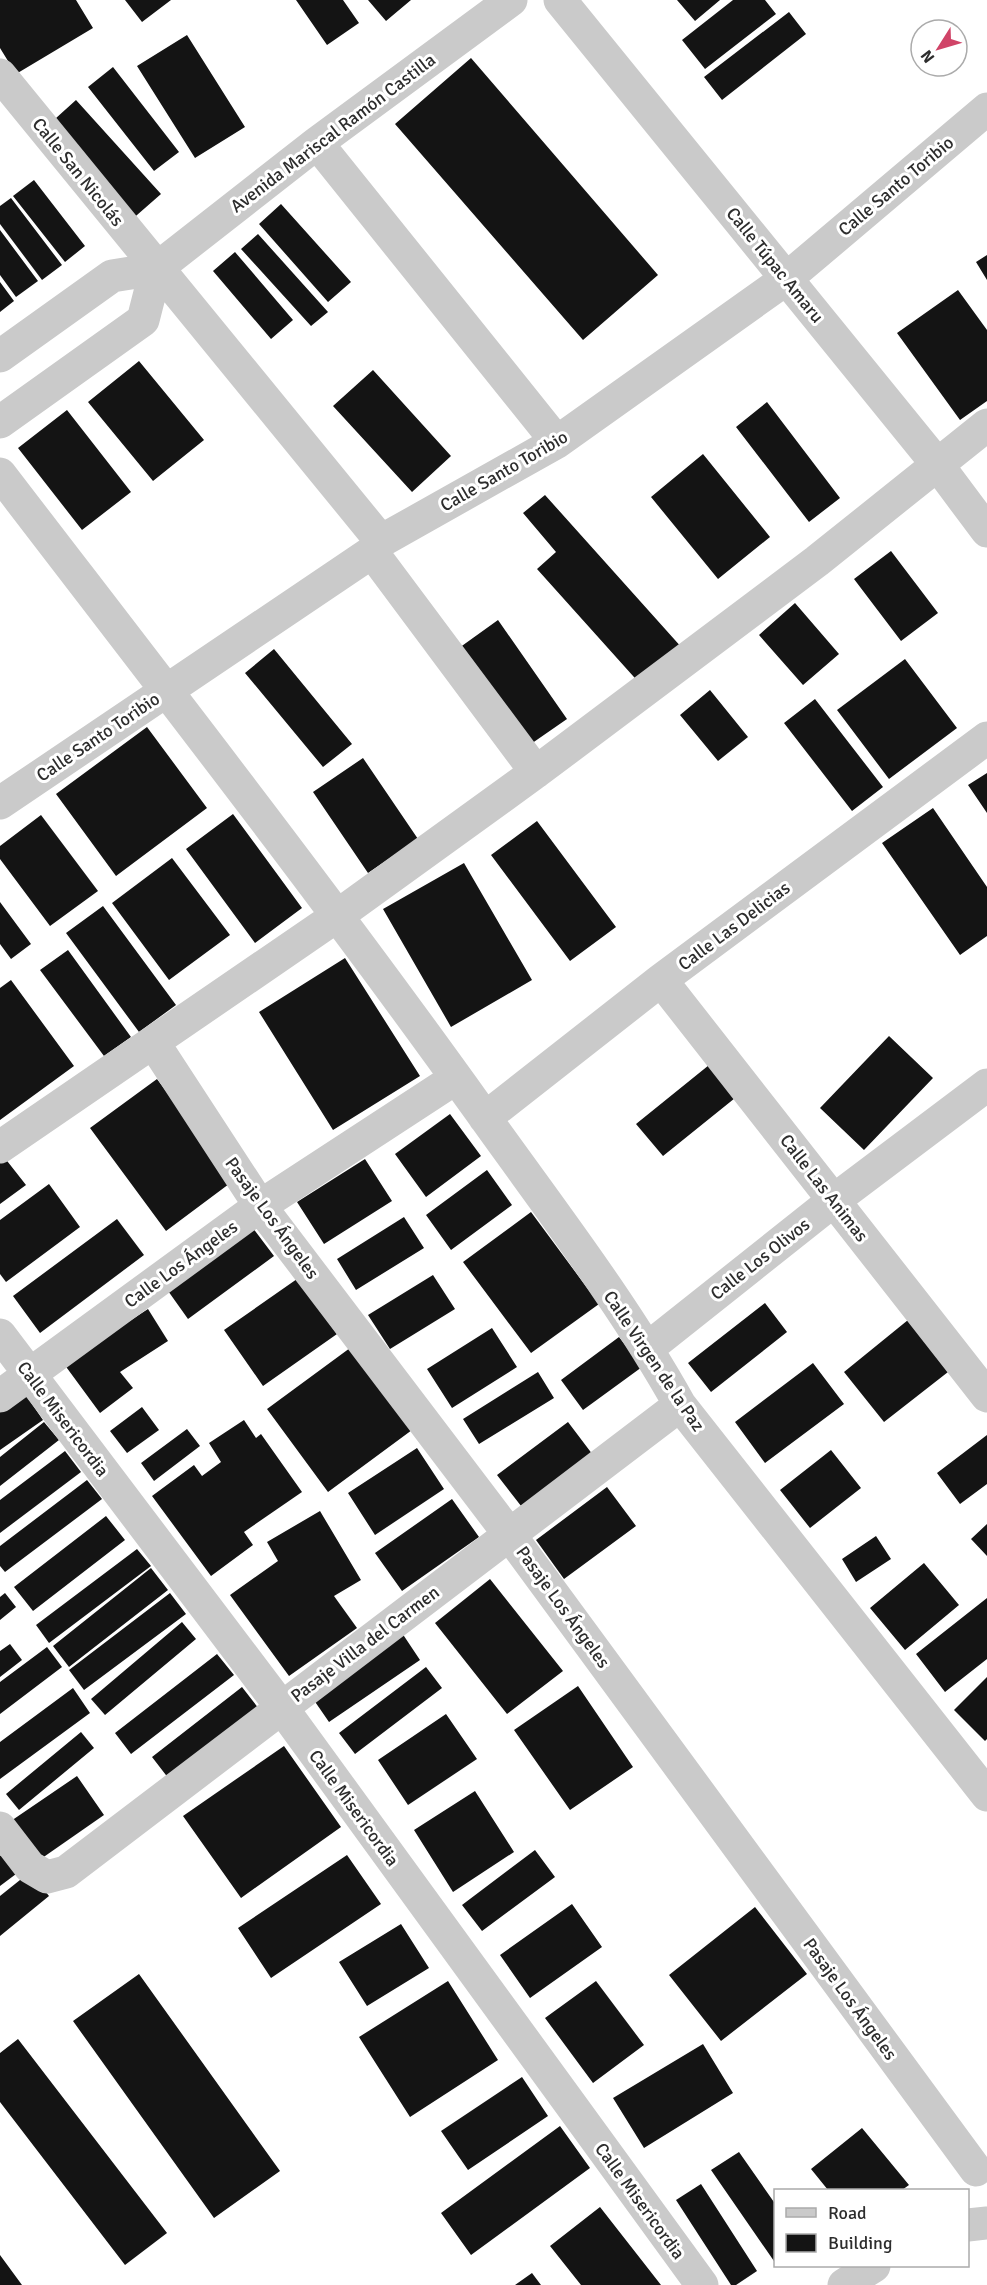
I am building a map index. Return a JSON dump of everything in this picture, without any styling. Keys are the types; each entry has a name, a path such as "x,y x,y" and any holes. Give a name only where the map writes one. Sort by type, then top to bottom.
{"street":[{"name":"Avenida Mariscal Ramón Castilla","path":"0,356 112,276 156,269 317,143 511,0"},
{"name":"Calle Túpac Amaru","path":"560,0 937,464 987,531"},
{"name":"Calle San Nicolás","path":"0,75 376,547 536,772"},
{"name":"Calle Santo Toribio","path":"0,803 376,547 557,442 786,279 987,109"},
{"path":"317,143 557,442"},
{"path":"0,422 142,320 156,269"},
{"path":"0,1147 337,916 536,772 817,561 987,424"},
{"name":"Calle Virgen de la Paz","path":"0,474 337,916 456,1078 648,1348 680,1405 987,1795"},
{"name":"Calle Las Delicias","path":"485,1118 661,980 987,738"},
{"name":"Calle Las Animas","path":"661,980 987,1396"},
{"name":"Pasaje Los Ángeles","path":"153,1042 260,1206 509,1534 974,2173"},
{"name":"Calle Los Ángeles","path":"0,1396 260,1206 456,1078"},
{"name":"Calle Los Olivos","path":"648,1348 833,1201 987,1085"},
{"name":"Calle Misericordia","path":"0,1335 282,1708 702,2285"},
{"name":"Pasaje Villa del Carmen","path":"0,1828 30,1867 47,1877 66,1872 680,1405"},
{"path":"969,2225 987,2223"},
{"path":"844,2285 871,2267"}],"building":[{"path":"0,0 76,0 93,28 16,74 0,48"},
{"path":"125,0 171,0 142,22"},
{"path":"296,0 343,0 359,23 327,45"},
{"path":"368,0 411,0 386,21"},
{"path":"677,0 720,0 695,21"},
{"path":"733,0 765,0 776,14 705,69 682,40"},
{"path":"789,12 806,34 722,100 704,77"},
{"path":"187,35 245,127 195,158 137,66"},
{"path":"471,58 658,275 583,340 395,124"},
{"path":"113,67 179,152 154,171 88,87"},
{"path":"76,100 161,194 129,222 45,128"},
{"path":"34,180 85,246 65,262 13,196"},
{"path":"11,198 62,265 42,280 0,224 0,206"},
{"path":"281,204 351,282 328,302 259,224"},
{"path":"0,230 38,281 16,297 0,275"},
{"path":"258,234 328,312 311,326 241,249"},
{"path":"235,252 293,320 271,339 213,271"},
{"path":"987,255 987,280 976,262"},
{"path":"0,282 14,301 0,312"},
{"path":"958,290 987,330 987,401 960,420 897,333"},
{"path":"139,361 204,440 153,481 88,402"},
{"path":"373,370 451,456 412,492 333,406"},
{"path":"767,402 840,498 809,522 736,427"},
{"path":"67,410 131,492 82,530 18,448"},
{"path":"703,454 770,537 718,579 651,497"},
{"path":"545,495 683,649 642,686 537,569 556,552 523,513"},
{"path":"891,551 938,613 901,641 854,579"},
{"path":"795,603 839,654 803,685 759,635"},
{"path":"498,620 567,719 528,746 459,648"},
{"path":"274,649 352,744 323,767 245,673"},
{"path":"905,659 957,728 889,779 837,710"},
{"path":"710,690 748,737 718,761 680,715"},
{"path":"815,699 883,787 852,811 784,723"},
{"path":"147,727 207,808 116,876 56,794"},
{"path":"363,758 418,839 368,873 313,792"},
{"path":"987,773 987,813 968,785"},
{"path":"933,808 987,887 987,936 960,955 882,843"},
{"path":"233,814 302,908 255,943 186,849"},
{"path":"41,815 98,891 50,926 0,859 0,846"},
{"path":"537,821 616,927 570,961 491,855"},
{"path":"172,858 230,935 169,980 112,903"},
{"path":"464,863 532,980 451,1027 383,909"},
{"path":"0,902 31,944 11,959 0,944"},
{"path":"103,906 176,1005 139,1032 66,933"},
{"path":"68,950 131,1037 104,1056 40,970"},
{"path":"345,958 420,1076 333,1130 259,1012"},
{"path":"11,980 74,1066 0,1120 0,988"},
{"path":"889,1036 933,1078 864,1150 820,1108"},
{"path":"714,1061 740,1094 663,1156 636,1124"},
{"path":"157,1079 233,1181 166,1231 90,1128"},
{"path":"450,1114 481,1156 426,1197 395,1154"},
{"path":"4,1157 26,1185 0,1204 0,1160"},
{"path":"365,1159 392,1201 324,1244 297,1202"},
{"path":"487,1170 512,1205 451,1250 426,1215"},
{"path":"49,1184 80,1227 6,1282 0,1274 0,1220"},
{"path":"531,1212 599,1304 531,1353 463,1262"},
{"path":"404,1217 424,1248 356,1290 337,1259"},
{"path":"117,1219 144,1255 40,1333 13,1296"},
{"path":"246,1219 274,1256 188,1319 161,1281"},
{"path":"433,1275 455,1309 390,1349 368,1315"},
{"path":"297,1279 337,1334 263,1386 224,1330"},
{"path":"765,1303 787,1332 711,1392 688,1363"},
{"path":"148,1309 168,1341 120,1372 133,1388 100,1413 64,1364"},
{"path":"908,1320 948,1372 884,1422 844,1372"},
{"path":"492,1328 517,1367 452,1408 427,1369"},
{"path":"619,1337 642,1367 583,1410 561,1380"},
{"path":"350,1348 412,1430 328,1492 267,1409"},
{"path":"813,1363 844,1404 765,1463 735,1422"},
{"path":"538,1372 554,1398 479,1444 463,1419"},
{"path":"25,1394 43,1420 0,1450 0,1412"},
{"path":"142,1407 159,1430 127,1453 110,1431"},
{"path":"244,1420 256,1438 261,1434 302,1492 244,1532 253,1545 211,1576 152,1496 194,1465 202,1476 221,1462 209,1443"},
{"path":"44,1422 59,1440 0,1486 0,1457"},
{"path":"568,1422 596,1459 525,1511 497,1475"},
{"path":"187,1429 200,1446 154,1481 141,1463"},
{"path":"987,1435 987,1484 960,1504 937,1473"},
{"path":"417,1448 444,1489 375,1535 348,1493"},
{"path":"831,1450 861,1488 810,1528 780,1490"},
{"path":"65,1451 81,1472 0,1533 0,1500"},
{"path":"87,1480 102,1499 5,1572 0,1566 0,1546"},
{"path":"607,1487 636,1526 564,1579 536,1540"},
{"path":"452,1499 479,1537 402,1591 375,1553"},
{"path":"320,1511 361,1580 334,1596 357,1628 289,1676 230,1595 278,1561 267,1542"},
{"path":"106,1516 125,1540 33,1611 14,1587"},
{"path":"987,1524 987,1556 971,1539"},
{"path":"876,1536 891,1559 856,1582 842,1559"},
{"path":"137,1549 151,1566 49,1643 36,1625"},
{"path":"924,1563 959,1605 905,1650 870,1608"},
{"path":"151,1568 168,1590 69,1667 53,1646"},
{"path":"490,1579 563,1671 507,1714 435,1623"},
{"path":"5,1593 16,1607 0,1620 0,1597"},
{"path":"170,1593 186,1614 84,1690 69,1670"},
{"path":"987,1598 987,1659 945,1692 916,1654"},
{"path":"182,1622 196,1639 105,1715 91,1699"},
{"path":"400,1630 420,1660 329,1722 309,1693"},
{"path":"10,1644 22,1660 0,1677 0,1651"},
{"path":"47,1647 62,1667 0,1714 0,1682"},
{"path":"217,1654 234,1675 131,1754 115,1733"},
{"path":"426,1667 442,1688 355,1754 339,1733"},
{"path":"987,1677 987,1739 985,1741 954,1710"},
{"path":"578,1686 633,1767 570,1810 514,1730"},
{"path":"242,1687 259,1709 169,1779 152,1757"},
{"path":"73,1688 90,1713 0,1779 0,1742"},
{"path":"446,1714 477,1759 408,1805 378,1760"},
{"path":"81,1732 94,1748 19,1810 6,1794"},
{"path":"284,1746 341,1827 241,1898 183,1816"},
{"path":"77,1776 104,1815 35,1863 8,1823"},
{"path":"475,1791 514,1852 453,1892 414,1830"},
{"path":"535,1850 555,1877 482,1931 462,1905"},
{"path":"6,1851 20,1871 0,1886 0,1856"},
{"path":"347,1855 381,1904 271,1978 238,1928"},
{"path":"30,1872 49,1896 0,1936 0,1896"},
{"path":"572,1904 602,1947 530,1998 500,1955"},
{"path":"755,1907 807,1974 721,2041 669,1975"},
{"path":"401,1924 429,1968 367,2006 339,1962"},
{"path":"139,1974 280,2171 214,2218 73,2021"},
{"path":"448,1981 498,2060 410,2117 359,2037"},
{"path":"596,1981 644,2045 593,2083 545,2018"},
{"path":"18,2039 167,2233 125,2265 0,2102 0,2053"},
{"path":"703,2044 733,2093 644,2148 613,2098"},
{"path":"522,2077 548,2116 468,2170 441,2131"},
{"path":"560,2126 590,2168 471,2255 441,2213"},
{"path":"862,2128 909,2185 903,2189 827,2189 811,2169"},
{"path":"739,2152 774,2202 774,2261 711,2170"},
{"path":"701,2184 757,2271 736,2285 731,2285 676,2200"},
{"path":"600,2207 661,2285 581,2285 550,2246"},
{"path":"0,2255 22,2285 0,2285"},
{"path":"532,2273 541,2285 515,2285"}]}
